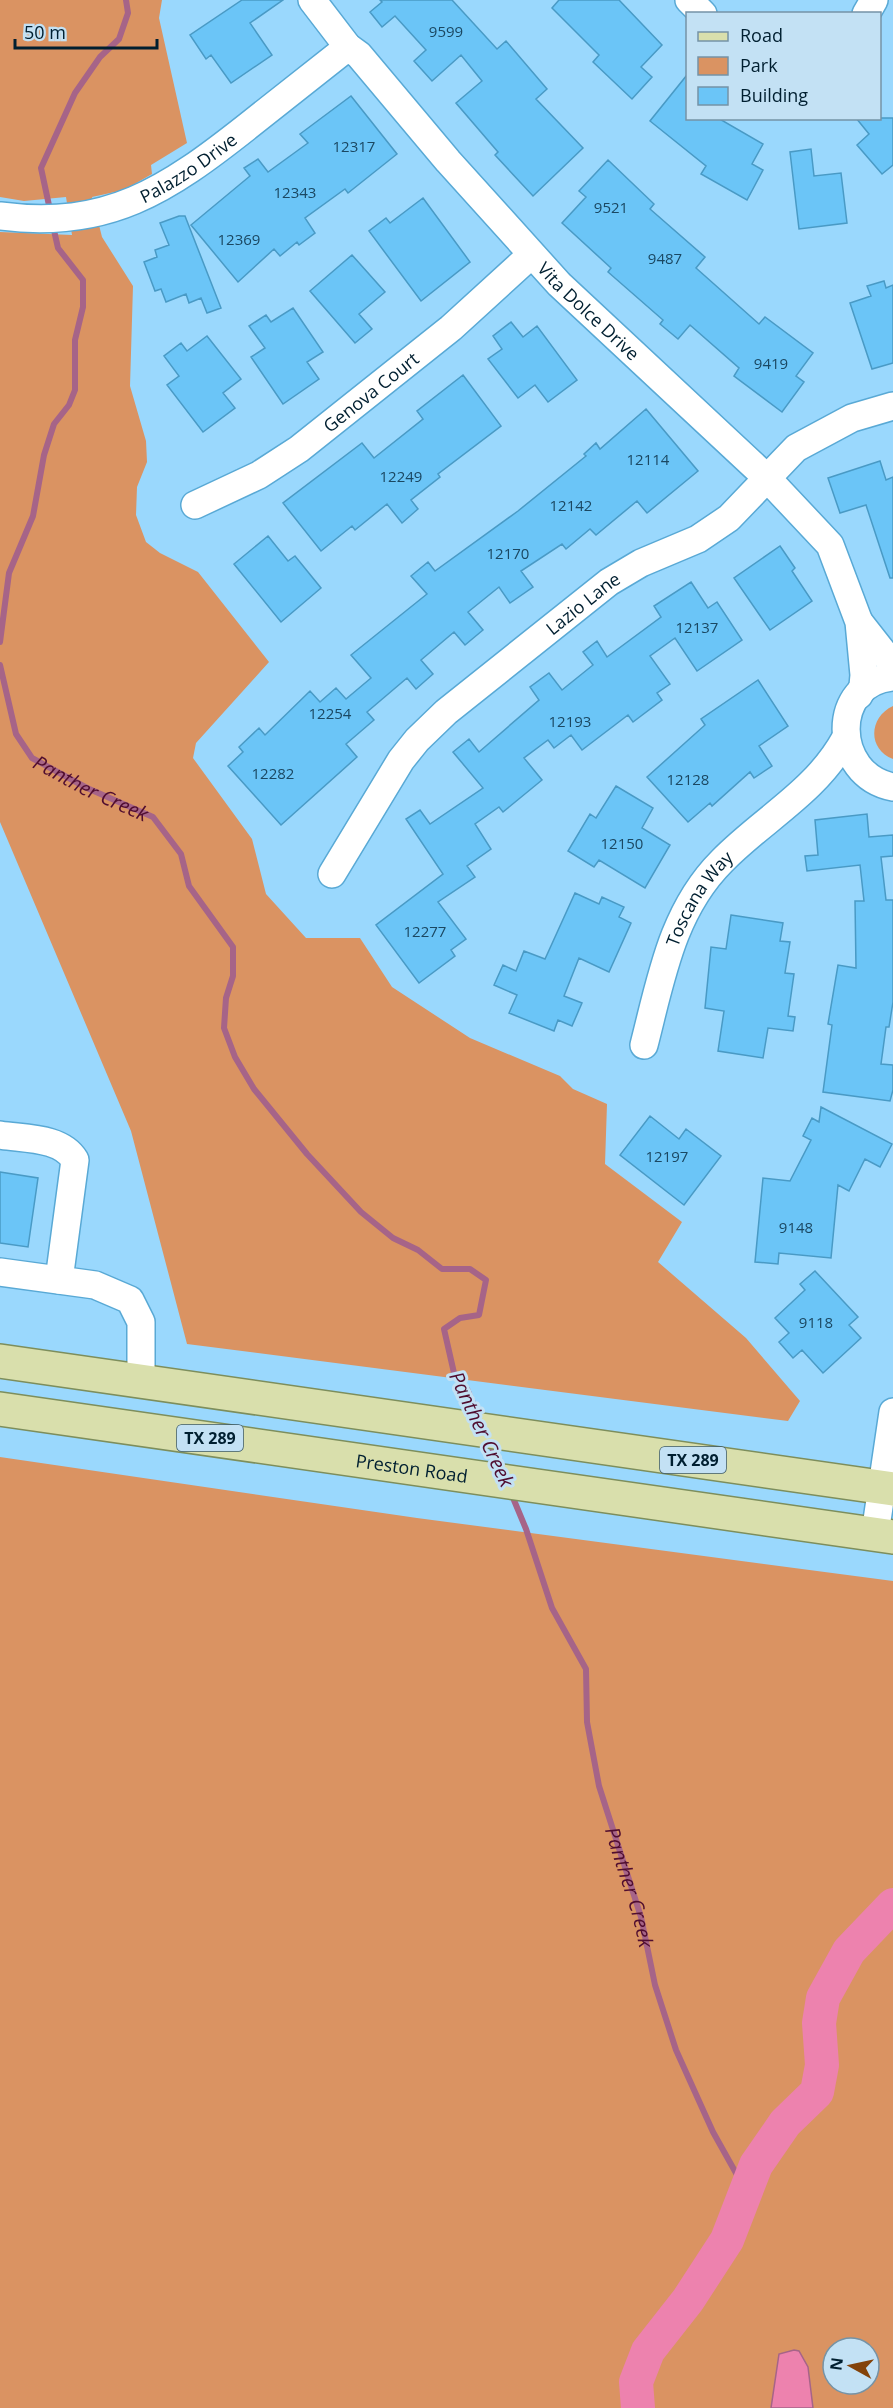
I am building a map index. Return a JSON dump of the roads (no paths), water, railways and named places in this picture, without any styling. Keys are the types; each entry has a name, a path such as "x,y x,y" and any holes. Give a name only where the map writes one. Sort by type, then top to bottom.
{"main road":[{"name":"TX 289","path":"0,1361 888,1488"},
{"name":"Preston Road","path":"0,1409 884,1536"}],"street":[{"name":"Vita Dolce Drive","path":"312,0 348,47 359,55 531,255 588,314 767,478 830,545 859,622 864,675 859,695 848,712 845,739"},
{"path":"689,0 701,12"},
{"name":"Palazzo Drive","path":"0,216 31,219 70,217 134,201 191,171 348,47"},
{"name":"Genova Court","path":"195,505 259,475 299,449 451,328 531,255"},
{"name":"Lazio Lane","path":"332,874 401,760 435,721 609,582 647,561 698,539 719,525 748,501 796,448 824,430 852,417 893,406"},
{"name":"Vita Dolce Drive","path":"859,622 893,665"},
{"path":"859,695 866,688 893,677"},
{"path":"845,739 852,759 882,783"},
{"name":"Toscana Way","path":"644,1045 670,947 694,896 730,853 808,789 832,760 845,739"},
{"name":"Toscana Way","path":"808,789 848,777 862,776 882,783"},
{"path":"0,1136 56,1144 69,1150 75,1160 59,1280"},
{"path":"0,1272 95,1285 130,1300 141,1322 141,1380"},
{"path":"884,1536 893,1412"}],"waterway":[{"name":"Panther Creek","path":"50,210 41,168 75,93 100,57 119,39 128,13 126,0"},
{"name":"Panther Creek","path":"0,642 9,573 33,516 44,455 54,424 69,405 75,390 75,340 83,307 83,280 58,248 53,226"},
{"name":"Panther Creek","path":"0,665 16,734 32,758 87,788 153,817 181,854 189,886 233,947 233,976 226,998 224,1028 235,1057 254,1089 307,1154 361,1212 393,1238 418,1250 442,1269 470,1269 486,1280 479,1315 460,1318 444,1329 454,1373 467,1389 480,1420"},
{"name":"Panther Creek","path":"490,1443 501,1469"},
{"name":"Panther Creek","path":"511,1493 526,1529 552,1608 586,1669 587,1722 599,1786 641,1917 655,1985 676,2050 713,2132 746,2191"},
{"name":"Panther Creek","path":"638,2408 636,2382 648,2351 688,2300 727,2240 756,2165 785,2123 817,2092 822,2065 819,2023 823,1998 849,1951 893,1905"}]}
